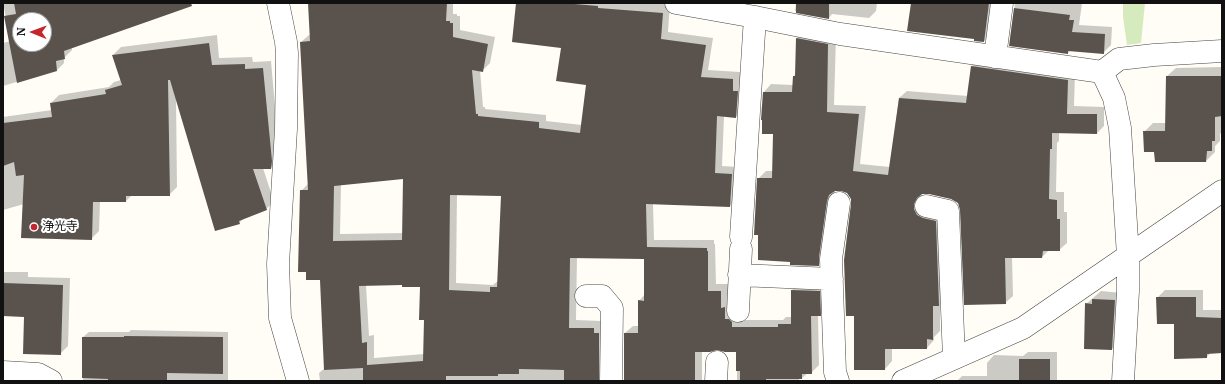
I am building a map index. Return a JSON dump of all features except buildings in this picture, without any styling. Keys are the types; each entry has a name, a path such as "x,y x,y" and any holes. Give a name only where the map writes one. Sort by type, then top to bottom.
{"street":[{"path":"278,3 287,53 286,129 278,264 280,318 295,380"},
{"path":"676,3 840,34 1102,72 1119,59 1154,55 1222,51"},
{"path":"995,57 1002,3"},
{"path":"738,311 755,17"},
{"path":"1102,72 1114,98 1120,128 1128,256 1128,291 1123,381"},
{"path":"903,381 1023,328 1222,191"},
{"path":"838,381 835,372 831,259 839,202"},
{"path":"926,206 948,212 954,358"},
{"path":"739,275 832,279"},
{"path":"586,296 602,296 612,308 611,381"},
{"path":"3,372 38,374 51,381"}],"green space":[{"path":"1123,3 1145,3 1141,43 1127,45 1123,17"}],"place":[{"name":"浄光寺","path":"34,227"}]}
